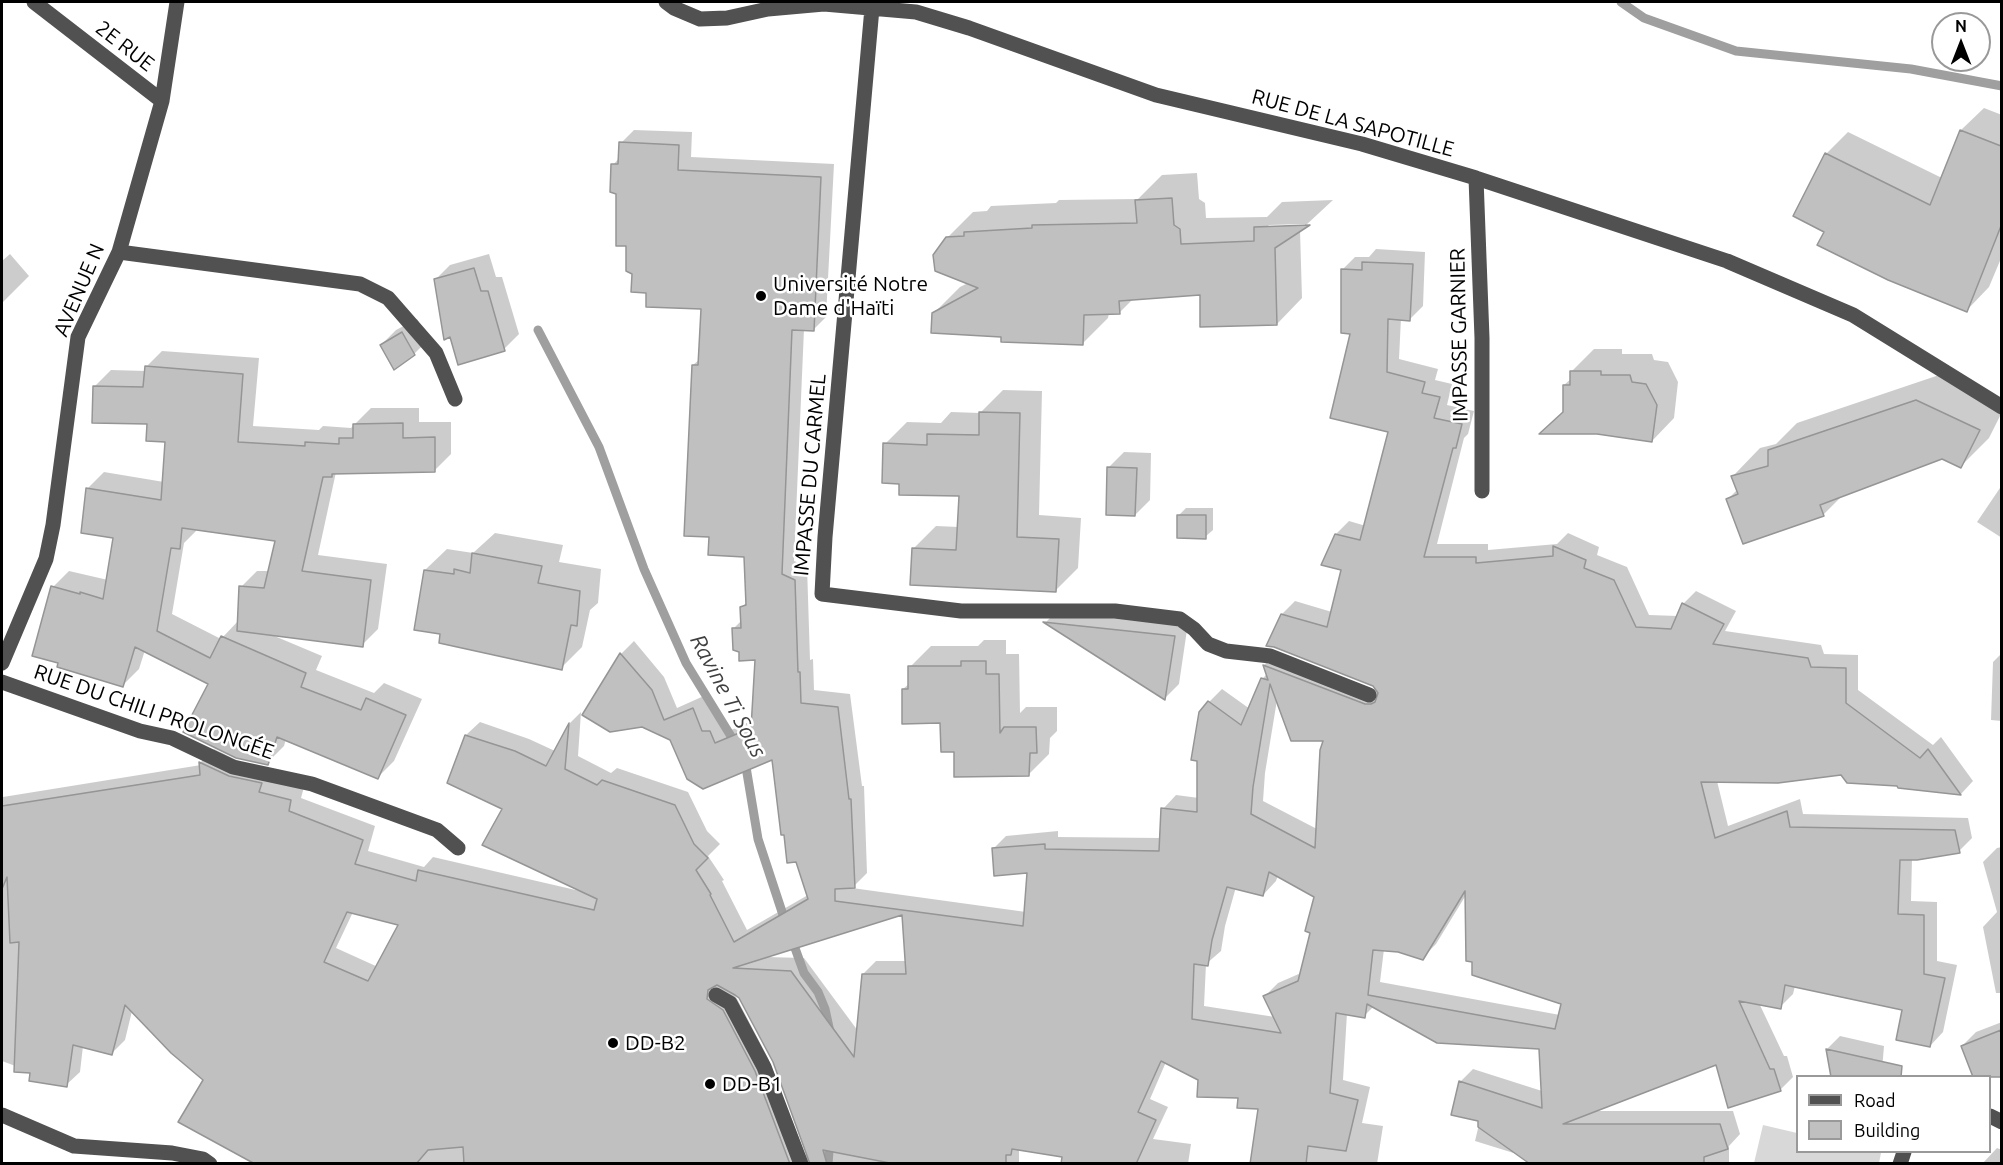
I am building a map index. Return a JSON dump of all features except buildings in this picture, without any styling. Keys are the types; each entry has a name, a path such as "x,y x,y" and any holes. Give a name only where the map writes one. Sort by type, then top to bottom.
{"street":[{"name":"2E RUE","path":"34,2 162,101"},
{"name":"AVENUE N","path":"2,663 46,559 53,525 78,337 119,252 162,101 177,2"},
{"name":"RUE DE LA SAPOTILLE","path":"666,2 700,19 727,18 768,9 824,4 916,12 969,28 1156,95 1362,144 1476,178 1727,261 1853,315 2001,407"},
{"name":"IMPASSE DU CARMEL","path":"872,8 825,537 822,594 961,611 1115,611 1180,619 1194,629 1208,644 1226,651 1270,656 1370,694"},
{"name":"IMPASSE GARNIER","path":"1476,178 1482,338 1482,491"},
{"path":"119,252 360,284 388,298 436,353 455,399"},
{"name":"RUE DU CHILI PROLONGÉE","path":"2,682 140,731 172,738 233,767 323,788 437,830 458,848"},
{"path":"716,994 730,1003 764,1067 801,1164"},
{"path":"2,1114 74,1146 172,1153 204,1159 210,1164"}],"shaded area":[{"path":"1763,1125 1796,1133 1796,1153 1881,1153 1879,1163 1754,1163"}],"waterway":[{"path":"1621,2 1644,18 1736,51 1911,69 2002,86"},
{"name":"Ravine Ti Sous","path":"538,330 599,447 644,569 686,663 737,746"},
{"name":"Ravine Ti Sous","path":"745,761 758,839 786,924"},
{"name":"Ravine Ti Sous","path":"791,937 804,973 818,992 825,1009 830,1032"},
{"name":"Ravine Ti Sous","path":"828,1164 830,1139"}],"place":[{"name":"Université Notre Dame d'Haïti","path":"761,296"},
{"name":"DD-B2","path":"613,1043"},
{"name":"DD-B1","path":"710,1084"}]}
